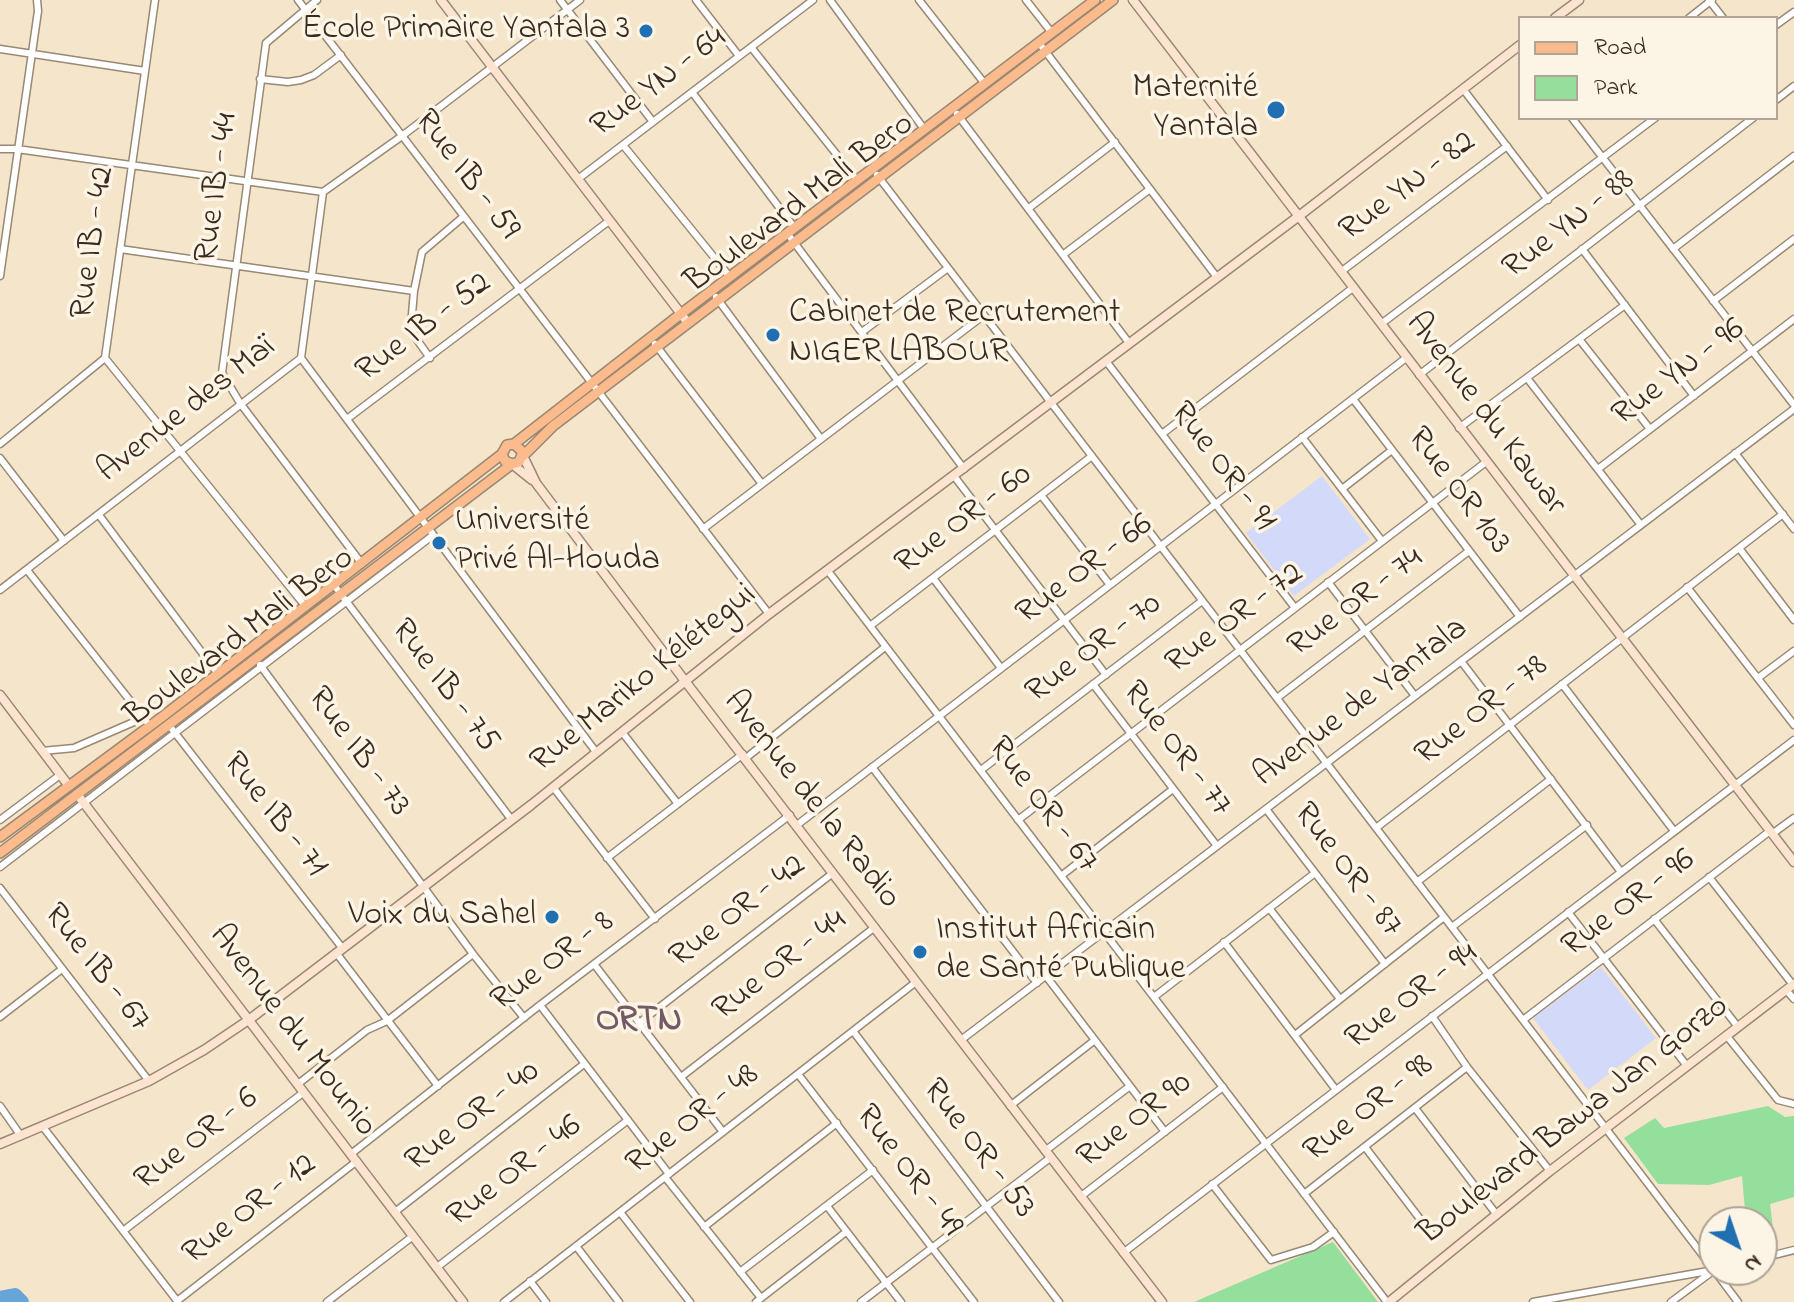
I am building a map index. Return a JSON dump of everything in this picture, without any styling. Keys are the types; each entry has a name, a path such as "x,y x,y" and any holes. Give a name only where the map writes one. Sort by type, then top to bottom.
{"main road":[{"name":"Boulevard Mali Bero","path":"514,444 650,337 1095,0"},
{"name":"Boulevard Mali Bero","path":"523,456 553,426 1113,0"},
{"path":"514,444 520,447 523,456 519,462 512,464 505,461 502,454 504,447 514,444"},
{"name":"Boulevard Mali Bero","path":"0,837 69,786 146,722 162,717 249,651 502,454"},
{"name":"Boulevard Mali Bero","path":"0,853 80,798 430,533 512,464"}],"street":[{"path":"0,276 38,11 37,0"},
{"name":"Rue IB - 42","path":"0,444 105,358 155,0"},
{"name":"Rue IB - 59","path":"298,0 769,614"},
{"name":"Rue IB - 44","path":"317,0 267,40 222,373 240,403 362,564"},
{"path":"441,0 688,323"},
{"path":"560,0 653,122"},
{"path":"0,149 323,192 402,136 580,0"},
{"path":"696,0 739,56"},
{"name":"Rue YN - 64","path":"578,179 813,0"},
{"path":"830,0 924,129"},
{"path":"919,0 985,84"},
{"path":"1026,0 1052,33"},
{"name":"Avenue du Kawar","path":"1133,0 1794,862"},
{"path":"1558,16 1579,0"},
{"path":"1691,16 1711,0"},
{"path":"1039,43 1216,276"},
{"path":"751,47 857,180"},
{"name":"Rue Mariko Kélétegui","path":"0,1144 149,1081 250,1019 553,787 769,614 1518,48"},
{"path":"0,49 145,71"},
{"path":"260,79 301,80 314,75 341,55"},
{"path":"1778,99 1794,86"},
{"path":"1463,89 1548,200"},
{"path":"1778,89 1783,95"},
{"path":"692,92 791,230 795,243 964,469"},
{"path":"952,108 1129,343"},
{"path":"1574,120 1794,407"},
{"path":"1381,324 1652,120"},
{"name":"Rue YN - 88","path":"1419,375 1750,120"},
{"path":"1029,208 1115,142"},
{"path":"623,145 730,277"},
{"name":"Rue YN - 82","path":"1342,271 1507,146"},
{"path":"1673,249 1794,156"},
{"path":"872,169 1698,1249"},
{"path":"1064,254 1150,189"},
{"name":"Avenue des Maï","path":"0,590 301,358 323,192"},
{"path":"430,358 412,332 414,291 422,252 463,217"},
{"name":"Rue IB - 52","path":"347,419 609,221"},
{"path":"1713,301 1794,239"},
{"path":"120,249 414,291"},
{"path":"1582,249 1694,396"},
{"path":"862,332 948,268"},
{"path":"1162,434 1354,287"},
{"path":"711,291 821,439"},
{"path":"1459,428 1625,305"},
{"path":"703,529 984,315"},
{"name":"Rue YN - 96","path":"1598,469 1794,319"},
{"path":"650,337 762,484"},
{"path":"1579,339 1650,429"},
{"path":"105,358 306,607"},
{"path":"301,358 596,752"},
{"name":"Rue OR - 66","path":"797,825 1406,358"},
{"name":"Rue OR - 91","path":"1106,361 1295,608"},
{"path":"1527,378 1641,525"},
{"name":"Rue OR 103","path":"1353,399 1520,617"},
{"name":"Avenue de Yantala","path":"961,1040 1794,407"},
{"path":"1302,437 1382,541"},
{"path":"1342,489 1392,450"},
{"path":"1735,453 1794,529"},
{"name":"Avenue de la Radio","path":"523,456 536,483 685,681 1162,1302"},
{"name":"Rue OR - 60","path":"870,626 1092,456"},
{"path":"0,458 64,541"},
{"name":"Rue OR - 72","path":"1018,820 1486,462"},
{"name":"Avenue de la Radio","path":"512,464 536,483"},
{"path":"954,476 1106,675"},
{"path":"1041,495 1110,585"},
{"name":"Rue OR - 78","path":"1376,828 1783,514"},
{"path":"99,515 218,674"},
{"path":"1739,548 1794,620"},
{"name":"Rue OR - 74","path":"1277,698 1469,551"},
{"path":"27,570 146,722 74,748 42,751"},
{"name":"Rue OR - 67","path":"828,571 1388,1302"},
{"path":"933,578 1001,668"},
{"path":"1328,582 1415,696"},
{"name":"Rue IB - 75","path":"334,585 511,819"},
{"path":"1687,587 1794,725"},
{"name":"Rue OR - 70","path":"981,770 1202,601"},
{"path":"607,858 885,647"},
{"name":"Rue IB - 73","path":"249,651 473,954 524,1018"},
{"path":"1758,678 1794,651"},
{"path":"1461,661 1621,872"},
{"name":"Rue OR - 77","path":"1093,684 1217,846"},
{"path":"1562,684 1674,831"},
{"path":"0,695 69,786"},
{"name":"Rue IB - 71","path":"162,717 438,1086"},
{"path":"622,732 678,804"},
{"name":"Rue OR - 94","path":"1123,1253 1794,740"},
{"path":"872,767 1037,983"},
{"path":"0,820 60,775"},
{"path":"1417,882 1551,779"},
{"path":"553,787 655,919"},
{"path":"1061,876 1173,789"},
{"name":"Boulevard Mali Bero","path":"0,867 80,798"},
{"name":"Avenue du Mounio","path":"80,798 463,1302"},
{"name":"Rue OR - 87","path":"1266,809 1385,964"},
{"name":"Rue OR - 8","path":"354,1158 540,1005 790,815"},
{"name":"Rue OR - 96","path":"1523,1020 1709,877 1794,818"},
{"path":"1452,927 1587,825"},
{"name":"Rue OR - 42","path":"639,1023 833,873"},
{"path":"1154,997 1315,873"},
{"path":"1709,877 1791,986 1794,999"},
{"name":"Rue IB - 67","path":"0,888 149,1081"},
{"path":"1269,908 1340,999"},
{"path":"1568,912 1687,1066"},
{"path":"1295,1035 1444,917"},
{"path":"1654,919 1738,1027"},
{"name":"Rue OR - 44","path":"681,1077 875,927"},
{"path":"1224,942 1336,1090"},
{"name":"Rue OR - 6","path":"123,1231 301,1088 371,1027 387,1021 473,954"},
{"path":"594,964 723,1132"},
{"path":"0,1017 62,969"},
{"path":"1046,976 1165,1132"},
{"name":"Rue OR - 48","path":"504,1302 916,982"},
{"name":"Boulevard Bawa Jan Gorzo","path":"1388,1302 1550,1171 1791,986"},
{"path":"540,1005 759,1300 846,1232"},
{"path":"1432,1016 1467,1067 1550,1171"},
{"name":"Rue OR - 53","path":"853,1031 1059,1302"},
{"path":"1726,1035 1778,1100 1794,1104"},
{"path":"1010,1106 1095,1040"},
{"name":"Rue OR - 40","path":"395,1212 584,1064"},
{"name":"Rue OR - 98","path":"1304,1194 1467,1067"},
{"name":"Rue OR - 49","path":"798,1074 974,1302"},
{"path":"861,1302 987,1206 1130,1086"},
{"name":"Rue OR 90","path":"1080,1197 1223,1087"},
{"path":"0,1106 21,1136"},
{"path":"1415,1108 1497,1215"},
{"name":"Rue OR - 46","path":"436,1268 628,1120"},
{"path":"704,1227 837,1123"},
{"path":"43,1127 177,1302"},
{"path":"1365,1147 1433,1236"},
{"name":"Rue OR - 12","path":"177,1302 354,1158"},
{"path":"740,1272 873,1170"},
{"path":"1212,1184 1266,1257 1276,1260 1313,1247 1334,1232"},
{"path":"827,1206 901,1302"},
{"path":"620,1212 690,1302"},
{"path":"327,1302 413,1236"},
{"path":"576,1246 619,1302"},
{"path":"1533,1302 1698,1273"},
{"path":"530,1281 546,1302"},
{"path":"1671,1302 1698,1282"}],"shaded area":[{"path":"1322,476 1370,539 1294,596 1246,533"},
{"path":"1601,967 1656,1038 1588,1090 1533,1018"}],"green space":[{"path":"1768,1106 1785,1117 1794,1116 1794,1197 1770,1206 1745,1206 1742,1176 1709,1185 1658,1184 1624,1138 1655,1118 1664,1128"},
{"path":"1333,1242 1378,1302 1194,1302"}],"waterway":[{"path":"0,1298 15,1295 22,1302"}],"place":[{"name":"École Primaire Yantala 3","path":"646,31"},
{"name":"Maternité Yantala","path":"1276,110"},
{"name":"Cabinet de Recrutement NIGER LABOUR","path":"773,335"},
{"name":"Université Privé Al-Houda","path":"439,543"},
{"name":"Voix du Sahel","path":"552,917"},
{"name":"Institut Africain de Santé Publique","path":"920,952"}],"district":[{"name":"ORTN","path":"639,1023"}]}
